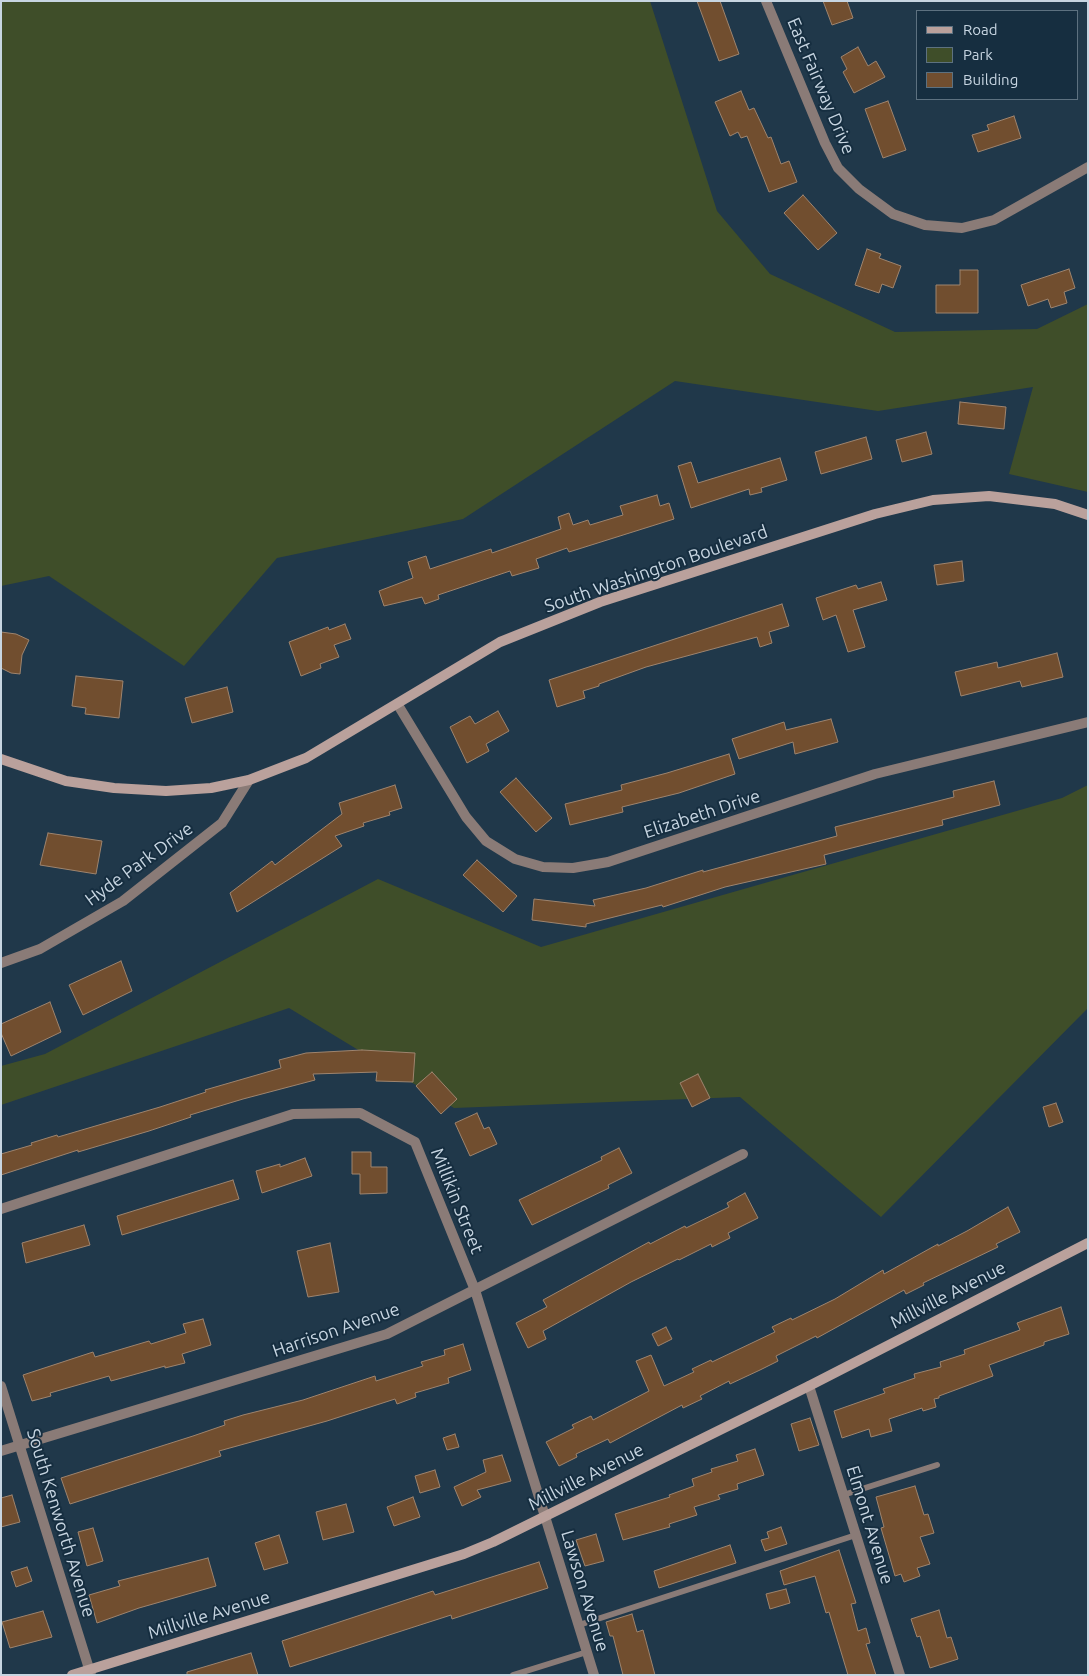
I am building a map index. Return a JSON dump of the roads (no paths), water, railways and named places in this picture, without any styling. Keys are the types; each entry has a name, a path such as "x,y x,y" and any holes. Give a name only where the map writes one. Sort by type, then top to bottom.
{"street":[{"name":"East Fairway Drive","path":"766,1 825,143 838,168 859,189 893,214 925,225 962,228 994,220 1088,167"},
{"name":"South Washington Boulevard","path":"1,759 66,781 114,788 166,791 211,788 249,780 306,758 398,705 454,668 500,642 590,606 876,514 933,500 989,496 1055,504 1088,515"},
{"name":"Elizabeth Drive","path":"398,705 466,817 486,841 515,859 543,867 573,868 608,862 875,774 1088,722"},
{"name":"Hyde Park Drive","path":"1,963 40,949 123,901 222,824 249,780"},
{"name":"Millikin Street","path":"1,1209 294,1114 360,1113 415,1142 475,1290 545,1516"},
{"name":"Harrison Avenue","path":"1,1451 387,1334 743,1154"},
{"name":"Millville Avenue","path":"72,1675 90,1672 464,1554 493,1542 809,1386 1088,1243"},
{"name":"South Kenworth Avenue","path":"1,1386 90,1672"},
{"name":"Elmont Avenue","path":"809,1386 900,1675"},
{"name":"Lawson Avenue","path":"545,1516 594,1675"}],"lane":[{"path":"843,1495 937,1465"},
{"path":"579,1625 856,1536"},
{"path":"513,1675 587,1652"}]}
